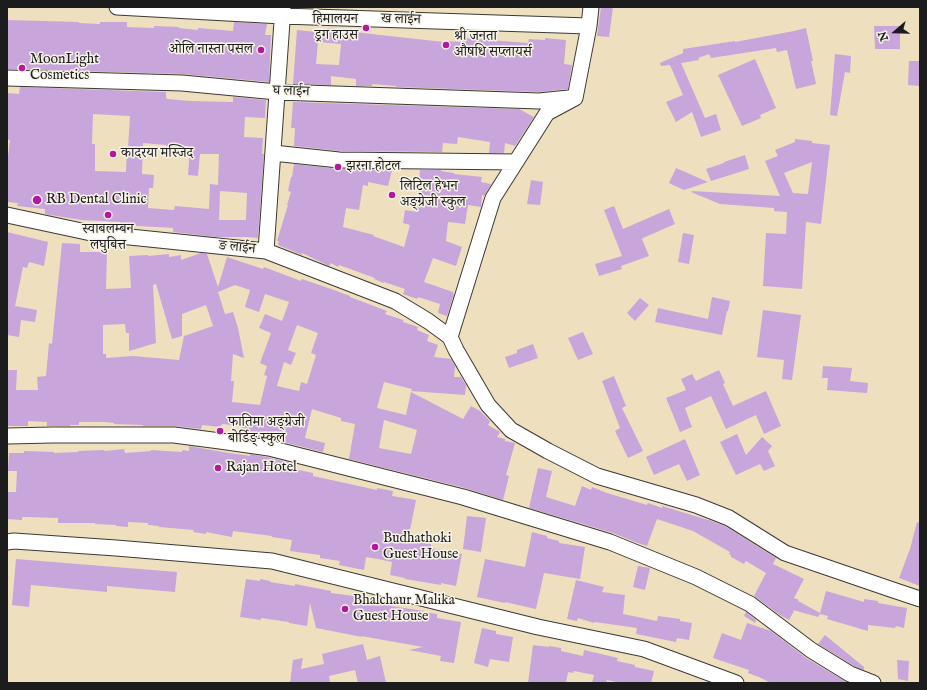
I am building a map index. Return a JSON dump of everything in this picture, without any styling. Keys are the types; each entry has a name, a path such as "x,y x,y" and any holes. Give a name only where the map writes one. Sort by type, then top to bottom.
{"street":[{"name":"ख लाईन","path":"117,7 283,11 589,26"},
{"path":"591,7 589,26 575,98 546,113 493,198 450,337 456,350 488,405 511,430 548,452 597,476 696,505 729,518 785,553 920,599"},
{"path":"266,251 283,11"},
{"name":"घ लाईन","path":"7,78 182,83 277,92 539,101 575,98"},
{"path":"273,153 340,160 516,162"},
{"name":"ङ लाईन","path":"7,215 91,233 266,251 395,301 428,321 450,337"},
{"path":"7,436 174,435 220,441 269,448 463,497 610,542 696,577 750,604 811,650 850,674 873,683"},
{"path":"7,542 14,541 116,548 272,561 538,626 644,649 736,683"}],"building":[{"path":"601,7 613,7 609,37 597,36"},
{"path":"7,20 100,24 100,22 127,22 127,27 154,28 154,26 179,27 198,30 198,28 233,31 234,22 267,24 265,35 271,35 269,82 182,74 7,69"},
{"path":"874,26 900,26 900,49 875,49"},
{"path":"327,28 444,42 463,42 464,38 528,43 529,39 545,40 545,38 566,40 564,64 572,65 568,89 539,92 396,87 372,84 372,86 356,86 356,79 331,76 331,85 293,84 297,30 326,33","holes":["318,42 341,44 339,65 316,64"]},
{"path":"806,28 816,84 796,89 787,50 777,52 776,48 711,58 709,54 698,58 699,60 681,63 705,118 716,114 721,130 701,137 692,112 676,122 666,102 683,95 670,65 661,66 660,63 683,53 683,49 735,42"},
{"path":"835,54 851,56 850,73 845,72 837,116 830,115"},
{"path":"755,59 776,108 760,115 761,118 742,126 718,75"},
{"path":"909,61 920,61 920,86 908,85"},
{"path":"20,87 166,92 167,99 190,101 233,102 233,97 266,100 265,118 245,117 244,137 263,138 262,154 264,154 258,238 215,237 173,232 173,228 120,225 120,222 82,220 45,214 45,209 17,206 18,203 7,202 7,165 10,140 7,139 7,93 19,94","holes":["93,114 130,116 126,172 95,171 95,144 92,144","143,143 166,145 166,148 190,148 188,175 198,176 200,154 219,154 218,185 210,184 209,209 175,206 174,210 148,208 149,188 153,188 154,175 142,174","220,191 247,193 246,220 219,220"]},
{"path":"293,102 519,109 534,117 515,146 505,143 504,153 489,153 490,142 458,137 457,144 443,143 442,152 340,151 294,146 295,128 291,128"},
{"path":"795,139 830,145 821,224 806,222 802,289 763,286 766,233 786,234 787,212 774,211 774,208 720,204 691,192 780,196 765,161 778,156 775,150 795,142","holes":["812,162 808,194 793,193 784,173"]},
{"path":"745,155 749,169 711,181 706,169"},
{"path":"294,164 339,169 392,170 388,186 368,182 368,186 363,185 359,210 346,208 343,227 374,235 373,236 404,247 410,225 403,223 405,210 417,212 420,170 441,170 454,174 482,177 481,182 491,184 484,196 482,195 481,207 468,205 465,224 448,222 446,241 462,247 456,266 433,258 424,282 453,292 454,294 447,316 438,313 440,304 403,294 405,289 384,283 374,279 375,278 339,265 338,267 331,263 329,266 302,253 302,255 278,245 279,241 277,241 291,192 288,191"},
{"path":"676,168 708,182 684,190 669,183"},
{"path":"531,180 543,182 540,205 527,204"},
{"path":"614,206 623,229 669,209 675,224 642,239 649,256 621,266 622,269 599,276 595,264 622,256 604,210"},
{"path":"7,232 48,242 44,266 29,262 27,268 23,267 15,306 37,310 35,322 21,320 19,337 7,335"},
{"path":"683,233 694,235 689,264 678,262"},
{"path":"62,243 80,244 80,252 107,252 106,289 131,288 129,256 169,254 169,257 181,255 181,260 201,253 207,254 218,287 227,257 263,269 264,267 301,281 302,279 334,290 387,311 385,314 418,327 417,330 429,335 427,341 438,345 434,357 451,359 455,366 454,377 461,377 466,385 465,395 411,391 412,389 384,382 377,408 406,415 411,392 463,419 471,406 480,411 490,421 488,425 500,432 497,437 505,439 505,441 515,443 506,475 509,476 503,500 465,488 349,459 355,424 341,421 341,418 312,409 305,438 325,443 323,452 271,439 254,437 254,435 241,433 242,426 222,424 221,427 202,425 201,429 174,426 114,424 105,422 79,422 79,425 47,426 47,422 28,421 28,426 7,426 7,370 17,370 16,390 38,390 37,377 46,376 49,343 52,344","holes":["156,284 172,339 182,336 182,314 206,305 213,326 184,336 179,360 133,356 106,358 106,354 103,354 103,325 125,324 126,333 129,333 129,351 156,343 153,285","235,285 250,290 245,307 259,312 265,294 289,302 282,321 265,314 259,328 271,333 260,363 267,366 264,375 267,376 260,405 232,402 234,381 231,381 233,354 244,358 233,312 225,314 218,292","297,325 318,333 311,353 316,355 307,384 301,382 299,391 277,386 284,362 291,365 296,353 288,350","384,420 417,430 411,454 379,448"]},
{"path":"712,297 730,301 722,335 655,322 658,308 708,319"},
{"path":"640,298 649,305 635,321 627,313"},
{"path":"763,310 801,315 792,380 782,379 784,360 757,357"},
{"path":"583,332 593,354 578,360 568,338"},
{"path":"533,344 538,358 509,368 505,357 517,353 517,350"},
{"path":"823,366 852,368 850,381 868,383 867,393 827,390 828,378 822,378"},
{"path":"719,370 725,383 723,384 733,406 766,391 781,426 764,434 756,415 726,429 711,396 685,408 692,427 680,432 666,398 686,390 681,379 692,374 696,381"},
{"path":"614,376 626,406 622,408 643,451 628,458 615,431 620,428 602,381"},
{"path":"737,434 746,455 762,437 772,446 768,451 775,466 764,471 760,464 736,475 720,442"},
{"path":"685,439 700,475 687,481 679,464 654,475 646,457"},
{"path":"189,446 250,456 250,454 267,457 295,464 294,469 313,473 313,476 377,490 377,488 393,491 392,496 416,500 408,540 431,544 431,548 462,554 456,586 405,579 390,575 392,562 378,559 366,557 364,570 339,565 340,561 320,558 320,555 290,551 292,540 272,536 233,531 232,537 206,532 206,534 193,532 194,530 159,527 148,525 148,523 128,522 128,527 95,523 58,523 58,518 22,517 22,520 7,519 7,492 16,492 17,471 8,471 9,453 24,453 24,451 54,453 124,449 125,453 151,450 182,452 182,450 189,451"},
{"path":"538,468 552,471 546,497 575,506 582,486 591,490 592,487 647,505 648,503 662,508 662,506 709,520 725,526 776,558 773,564 804,579 794,598 799,600 798,601 820,613 826,591 864,602 864,599 907,608 904,628 896,626 895,628 868,625 868,631 827,619 828,616 820,614 818,617 793,610 794,611 789,620 754,596 766,573 746,561 744,564 731,557 729,554 730,552 693,531 657,519 647,546 613,533 529,508"},
{"path":"467,516 486,518 481,552 463,549"},
{"path":"917,522 920,523 920,586 899,578 910,549"},
{"path":"532,532 547,536 547,538 559,541 559,543 585,547 580,579 544,573 536,609 477,597 485,559 525,567"},
{"path":"16,559 177,572 175,592 107,586 107,592 31,585 29,607 12,605"},
{"path":"638,566 650,568 645,590 633,587"},
{"path":"246,579 260,581 260,579 295,586 295,584 331,591 331,593 370,598 370,601 437,614 437,618 461,622 454,663 440,661 441,656 409,650 423,647 316,628 310,603 307,626 261,618 261,620 240,617"},
{"path":"576,580 604,587 602,592 625,595 623,614 657,621 658,616 680,619 680,621 692,623 689,640 677,638 676,642 636,634 637,628 594,623 578,618 577,621 567,619"},
{"path":"746,612 756,620 755,623 744,616"},
{"path":"747,623 771,631 806,658 848,683 771,683 748,673 749,670 713,658 722,633 741,640"},
{"path":"482,628 496,631 496,634 513,637 509,662 490,659 488,667 474,663"},
{"path":"825,635 864,667 864,670 854,666 818,644"},
{"path":"363,644 367,660 380,656 386,683 358,683 355,670 329,676 330,683 290,683 293,660 303,658 301,669 324,664 322,654"},
{"path":"533,645 561,648 561,651 583,656 584,650 618,658 617,661 654,671 651,683 621,683 607,680 606,683 592,683 594,675 574,671 573,673 568,672 566,683 528,683"},
{"path":"897,660 909,661 908,681 898,679"}],"place":[{"name":"हिमालयन ड्रग हाउस","path":"366,28"},
{"name":"श्री जनता औषधि सप्लायर्स","path":"446,45"},
{"name":"ओलि नास्ता पसल","path":"261,50"},
{"name":"MoonLight Cosmetics","path":"22,68"},
{"name":"कादरया मस्जिद","path":"113,154"},
{"name":"झरना होटल","path":"338,167"},
{"name":"लिटिल हेभन अङ्‍ग्रेजी स्कुल","path":"392,195"},
{"name":"RB Dental Clinic","path":"37,200"},
{"name":"स्वाबलम्बन लघुबित्त","path":"108,215"},
{"name":"फातिमा अङ्‍ग्रेजी बोर्डिङ् स्कुल","path":"220,431"},
{"name":"Rajan Hotel","path":"218,468"},
{"name":"Budhathoki Guest House","path":"375,547"},
{"name":"Bhalchaur Malika Guest House","path":"345,609"}]}
